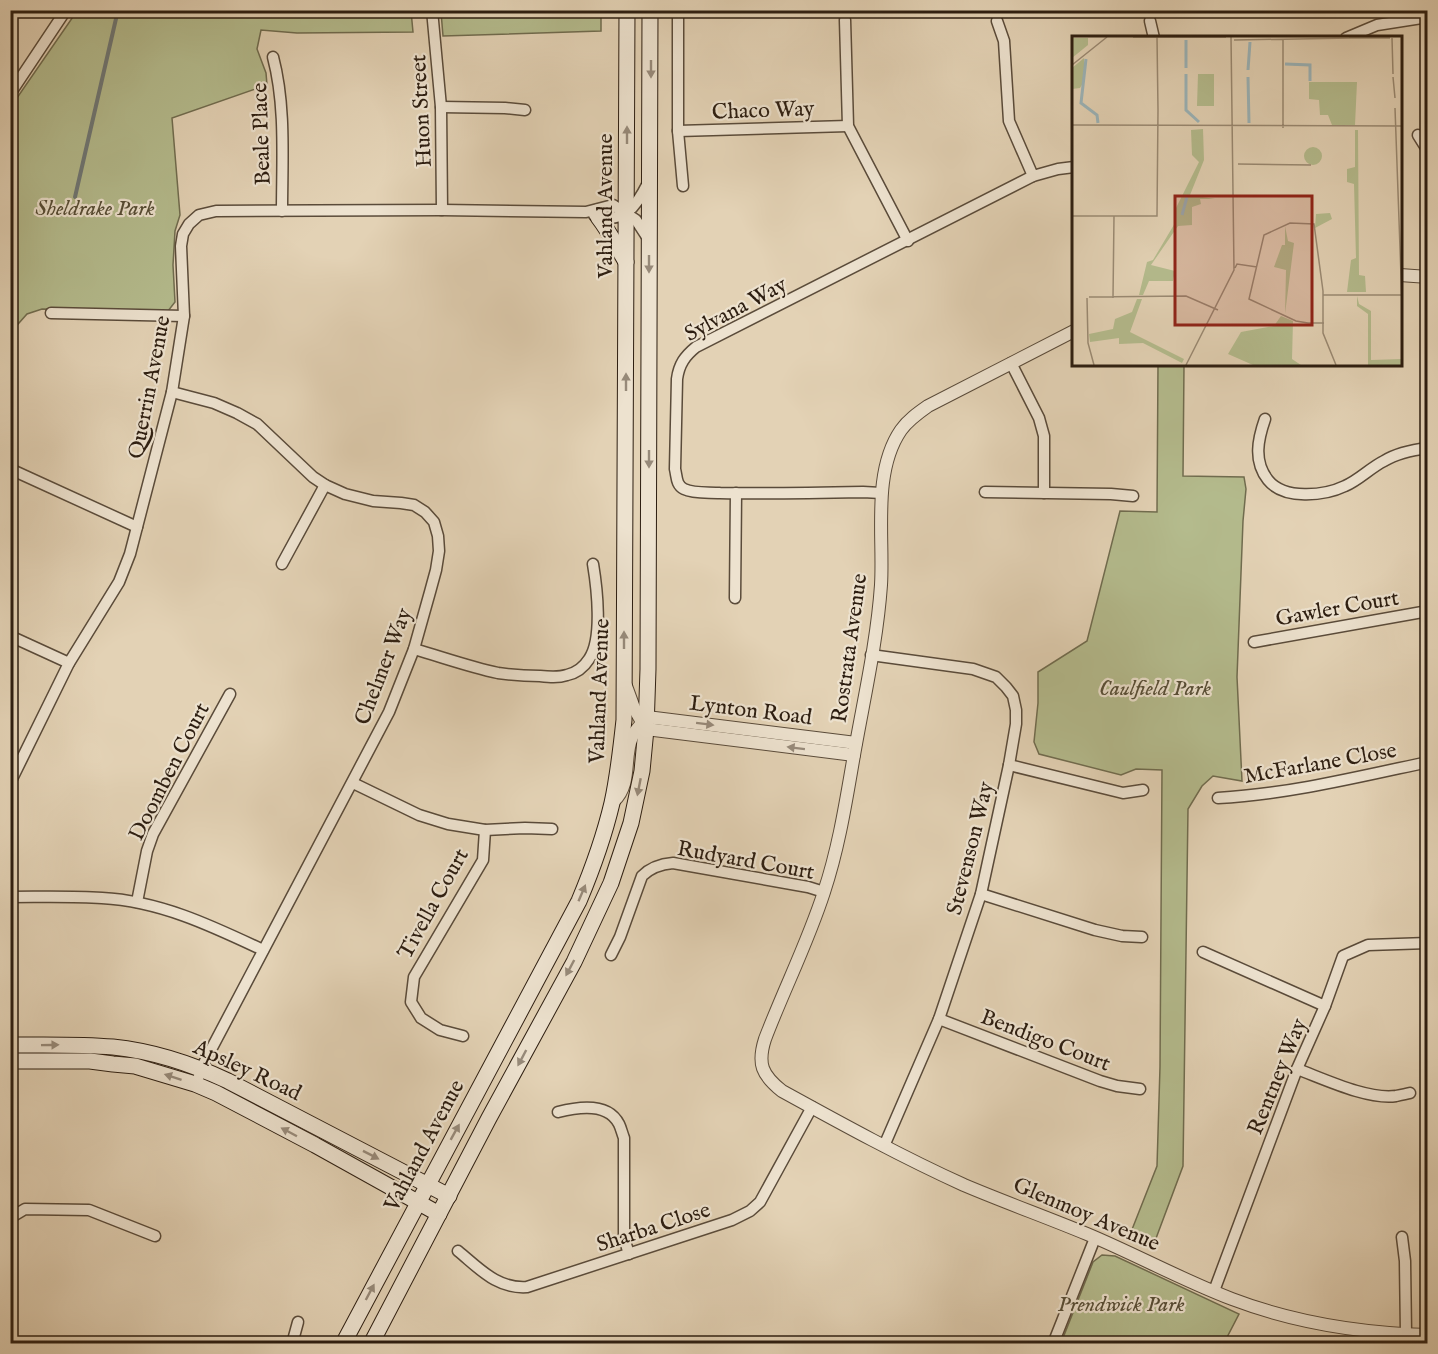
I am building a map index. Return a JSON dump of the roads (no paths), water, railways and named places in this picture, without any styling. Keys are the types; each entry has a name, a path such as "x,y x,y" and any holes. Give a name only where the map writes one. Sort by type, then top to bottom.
{"main road":[{"name":"Vahland Avenue","path":"343,1344 579,901 599,849 618,773 624,720 627,10"},
{"name":"Vahland Avenue","path":"371,1344 489,1118 574,962 611,883 637,797 642,771 645,723 649,542 650,10"},
{"path":"592,215 608,229 626,262"},
{"name":"Apsley Road","path":"10,1045 115,1047 168,1058 198,1077 216,1093 439,1214"},
{"name":"Apsley Road","path":"10,1061 90,1061 228,1081 449,1196"}],"street":[{"path":"10,94 66,10"},
{"name":"Huon Street","path":"432,10 441,107 442,210"},
{"path":"678,10 678,131 683,186"},
{"path":"1351,36 1377,25 1428,17"},
{"path":"845,20 848,126 908,241"},
{"path":"997,21 1004,41 1009,121 1033,177"},
{"path":"1150,21 1154,36"},
{"name":"Beale Place","path":"273,57 278,75 282,134 282,211"},
{"path":"441,107 525,110"},
{"name":"Chaco Way","path":"678,131 848,126"},
{"path":"1418,135 1428,151"},
{"name":"Sylvana Way","path":"881,493 736,493 687,490 681,487 677,482 675,469 677,379 681,362 696,347 1033,177 1072,167"},
{"path":"649,182 634,207 627,213 636,220 649,241"},
{"name":"Querrin Avenue","path":"11,782 69,663 119,582 130,554 172,392 184,316 181,246 183,234 189,224 199,215 216,211 442,210 592,215 613,205 627,213"},
{"path":"1402,275 1428,277"},
{"path":"51,312 184,316"},
{"name":"Rostrata Avenue","path":"761,1060 765,1039 824,892 843,816 876,629 881,584 881,493 886,463 893,443 912,417 928,406 1072,332"},
{"path":"1011,363 1039,418 1044,436 1044,493"},
{"name":"Chelmer Way","path":"172,392 214,403 256,424 313,477 325,485 345,494 373,501 414,505 434,522 439,551 414,649 389,712 198,1077"},
{"path":"1265,418 1260,433 1259,464 1271,483 1280,490 1288,492 1311,494 1329,492 1346,486 1391,457 1410,450 1428,448"},
{"path":"10,469 137,527"},
{"path":"282,564 325,485"},
{"path":"985,492 1133,495"},
{"path":"735,598 736,493"},
{"path":"414,649 499,673 555,677 567,676 576,672 590,658 595,649 597,637 596,582 592,564"},
{"name":"Gawler Court","path":"1254,642 1428,611"},
{"path":"10,636 69,663"},
{"name":"Stevenson Way","path":"872,655 973,669 996,677 1012,696 1016,710 1010,765 981,894 939,1019 884,1146"},
{"path":"611,804 620,795 625,780 631,738 645,723 634,708 624,680"},
{"name":"Doomben Court","path":"136,902 153,834 230,693"},
{"name":"Lynton Road","path":"645,723 855,749"},
{"name":"McFarlane Close","path":"1218,798 1253,796 1294,789 1428,762"},
{"path":"1010,765 1123,793 1143,790"},
{"path":"352,783 419,815 448,824 485,830 552,829"},
{"name":"Tivella Court","path":"463,1036 440,1030 421,1018 411,1002 414,977 483,860 485,830"},
{"name":"Rudyard Court","path":"610,955 620,937 642,876 648,870 665,864 673,863 726,872 824,892"},
{"path":"981,894 1095,930 1142,937"},
{"path":"10,897 104,898 136,902 194,919 263,950"},
{"name":"Rentney Way","path":"1214,1291 1297,1069 1325,1006 1343,956 1368,945 1428,944"},
{"path":"1203,952 1325,1006"},
{"name":"Bendigo Court","path":"939,1019 1100,1081 1140,1089"},
{"name":"Glenmoy Avenue","path":"761,1060 763,1071 782,1091 884,1146 965,1185 1095,1238 1214,1291 1256,1308 1308,1322 1335,1327 1428,1335"},
{"path":"1297,1069 1374,1095 1394,1096 1410,1093"},
{"path":"558,1112 579,1107 598,1109 608,1112 619,1123 624,1138 624,1238 629,1254"},
{"name":"Sharba Close","path":"458,1251 482,1272 499,1282 517,1288 527,1287 719,1225 740,1216 760,1202 812,1107"},
{"path":"10,1218 25,1209 88,1210 155,1236"},
{"path":"1402,1237 1406,1261 1406,1334"},
{"path":"1053,1344 1095,1238"},
{"path":"292,1344 298,1322"}],"waterway":[{"path":"75,197 118,10"}],"park label":[{"name":"Sheldrake Park","path":"95,207"},
{"name":"Caulfield Park","path":"1155,687"},
{"name":"Prendwick Park","path":"1121,1303"}]}
